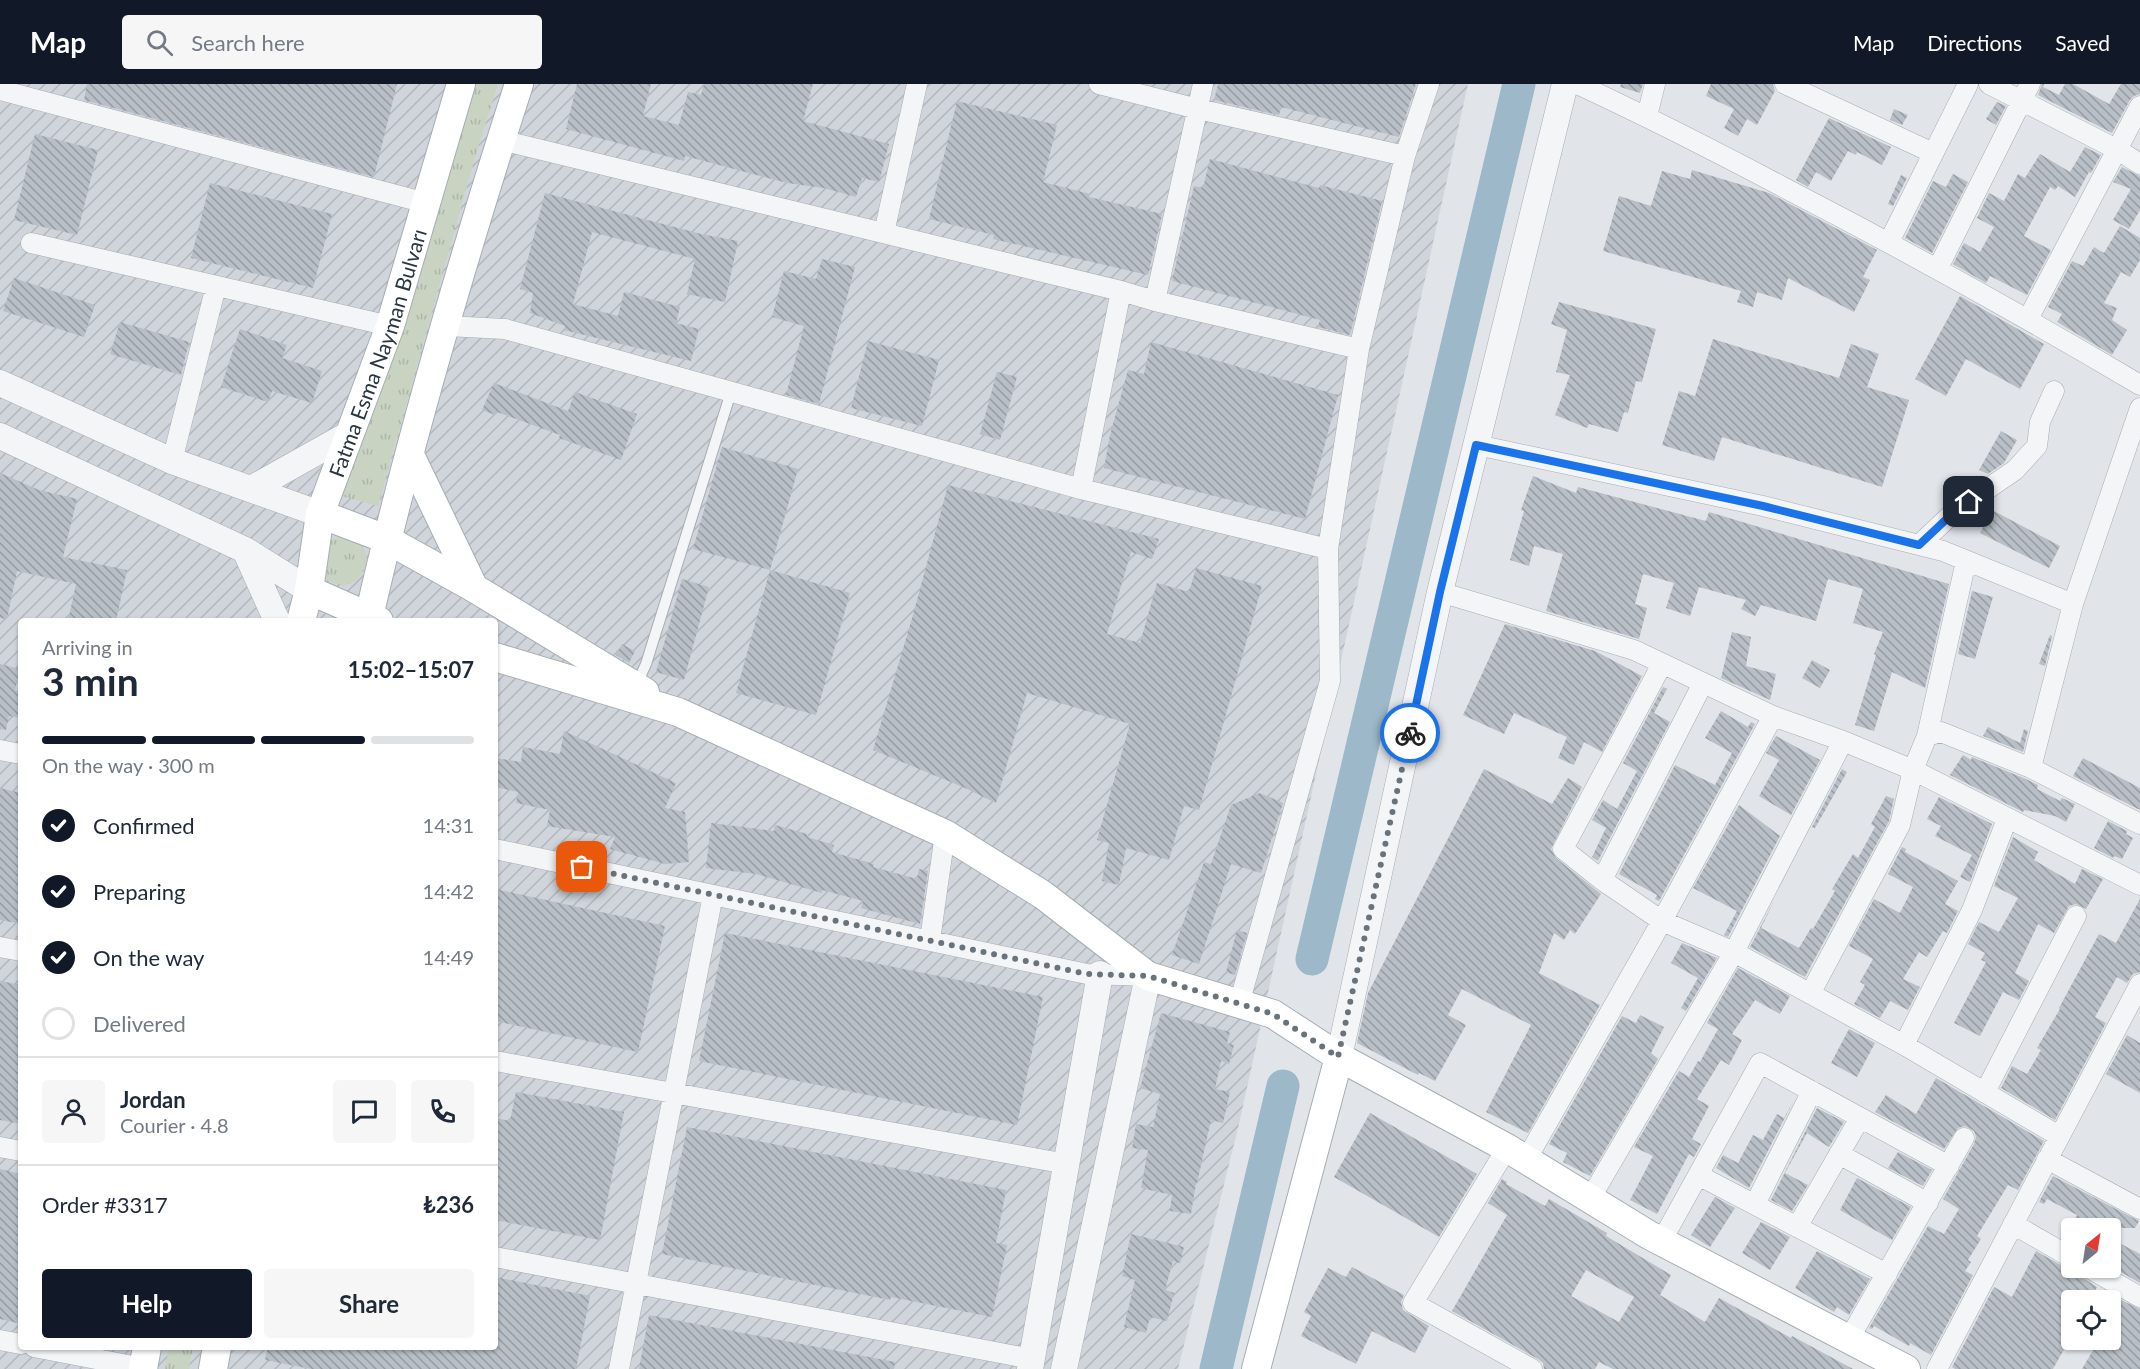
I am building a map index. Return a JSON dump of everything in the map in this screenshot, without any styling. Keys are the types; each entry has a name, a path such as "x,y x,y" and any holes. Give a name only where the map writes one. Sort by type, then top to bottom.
{"main road":[{"name":"Fatma Esma Nayman Bulvarı","path":"302,618 309,590 320,514 390,327 461,84"},
{"path":"372,618 387,539 410,455 476,220 519,84"},
{"path":"410,455 474,588"},
{"path":"320,514 387,539 474,588 678,712 945,834 1042,895 1148,976 1273,1014 1338,1057 1516,1154 1661,1242 1906,1369"},
{"path":"309,590 368,618"},
{"path":"498,658 678,712"},
{"path":"1256,1369 1338,1057"},
{"path":"213,1369 216,1350"}],"street":[{"path":"884,233 917,84"},
{"path":"1099,84 1405,156"},
{"path":"1155,301 1203,84"},
{"path":"1239,1004 1329,681 1328,549 1359,349 1405,156 1429,84"},
{"path":"1338,1057 1440,592 1565,84"},
{"path":"1577,84 1647,116 1938,268 2140,385"},
{"path":"1647,116 1655,84"},
{"path":"1785,84 1933,153"},
{"path":"1889,242 1968,84"},
{"path":"1989,84 2026,93 2140,164"},
{"path":"0,90 426,202"},
{"path":"1938,268 2026,93"},
{"path":"2028,319 2140,106"},
{"path":"501,140 1359,349"},
{"path":"32,243 390,327"},
{"path":"172,460 216,286"},
{"path":"1081,489 1121,291"},
{"path":"446,326 505,328 1081,489 1328,549"},
{"path":"0,383 172,460 320,514"},
{"path":"1919,545 1954,512 2015,470 2037,446 2040,423 2054,391"},
{"path":"2031,768 2073,604 2140,408"},
{"path":"251,489 349,434"},
{"path":"0,436 245,550 309,590"},
{"path":"1476,445 1763,506 1943,551 2073,604"},
{"path":"245,550 276,618"},
{"path":"1810,994 1900,825 1913,771 1927,736 1966,561"},
{"path":"1440,592 1634,650 1773,716 1843,741 1913,771 2140,885"},
{"path":"1662,664 1563,849 1602,880 1662,921 1734,952 1904,1044 2059,1136"},
{"path":"1602,880 1703,683"},
{"path":"1532,1369 1413,1303 1516,1154 1662,921 1773,716"},
{"path":"1927,736 1941,732 2031,768 2140,824"},
{"path":"1590,1199 1734,952 1843,741"},
{"path":"0,750 18,753"},
{"path":"1904,1044 1972,910 2007,819"},
{"path":"930,940 945,834"},
{"path":"498,850 1087,974 1148,976 1064,1369"},
{"path":"619,1369 713,895"},
{"path":"1985,1092 2076,916"},
{"path":"0,947 18,950"},
{"path":"498,1258 1031,1364 1100,974"},
{"path":"1937,1369 2059,1136 2138,992"},
{"path":"498,1062 1066,1164"},
{"path":"1661,1242 1760,1063 1949,1166"},
{"path":"1755,1204 1812,1091"},
{"path":"1797,1227 1860,1118"},
{"path":"1849,1339 1964,1138"},
{"path":"0,1147 18,1150"},
{"path":"1839,1154 1928,1203"},
{"path":"2047,1159 2140,1209"},
{"path":"1698,1175 1887,1274"},
{"path":"2013,1224 2061,1252"},
{"path":"2107,1278 2140,1297"},
{"path":"0,1340 18,1343"},
{"path":"58,1350 144,1361"}],"lane":[{"path":"636,686 646,664 731,392"}],"shaded area":[{"path":"0,84 1468,84 1239,1124 1178,1369 0,1369"}],"green space":[{"path":"475,84 498,84 476,154 378,506 337,495"},
{"path":"341,537 355,541 363,548 366,556 366,565 362,574 355,581 347,584 336,584 324,578 326,542"},
{"path":"168,1350 192,1350 189,1369 165,1369"}],"building":[{"path":"87,84 397,84 374,177 84,100"},
{"path":"577,84 651,84 643,116 679,125 688,92 701,95 704,84 813,84 803,121 889,144 879,182 862,178 856,197 824,188 787,183 685,156 684,161 566,129"},
{"path":"1218,84 1416,84 1399,137 1281,107 1279,115 1214,100"},
{"path":"1621,84 1643,84 1640,93 1620,87"},
{"path":"1711,84 1773,84 1775,91 1757,125 1747,119 1738,136 1724,128 1734,109 1706,96"},
{"path":"2044,84 2043,87 2059,95 2065,84 2073,84 2109,104 2121,84 2140,84 2140,94 2130,100 2112,133 2038,95"},
{"path":"957,101 1057,125 1043,182 1090,194 1089,197 1162,214 1148,275 993,239 994,235 929,219"},
{"path":"1997,102 2006,106 1996,125 1986,119"},
{"path":"1894,109 1908,115 1902,125 1890,120"},
{"path":"1829,118 1891,147 1882,165 1857,152 1856,155 1848,151 1831,181 1816,172 1808,187 1796,180"},
{"path":"35,134 98,150 77,235 14,220"},
{"path":"2085,147 2101,155 2075,197 2058,186 2055,190 2050,187 2024,236 2051,250 2027,295 1990,276 1986,283 1953,264 1964,243 1980,252 1994,227 1977,218 1989,193 2004,201 2018,174 2025,178 2040,154 2070,172"},
{"path":"1210,159 1319,188 1320,185 1382,201 1350,335 1318,327 1320,320 1172,281 1194,186 1203,188"},
{"path":"2122,167 2140,176 2140,210 2129,229 2113,220 2131,189 2113,182"},
{"path":"1692,170 1769,193 1877,250 1863,277 1870,280 1854,312 1788,278 1782,300 1757,292 1753,307 1737,302 1741,291 1603,251 1619,196 1651,206 1662,171 1690,179"},
{"path":"1953,174 1968,182 1932,253 1905,238 1933,181 1946,187"},
{"path":"1901,175 1907,178 1893,206 1888,204"},
{"path":"210,183 332,214 313,288 191,258"},
{"path":"545,193 701,234 738,241 725,302 687,294 695,259 592,232 573,304 618,316 624,292 680,307 676,323 699,329 691,361 564,330 565,326 530,313 533,293 520,289"},
{"path":"2120,226 2140,238 2140,260 2130,277 2121,272 2104,303 2117,308 2112,320 2127,330 2112,355 2057,322 2062,314 2048,307 2072,261 2083,266 2094,247 2104,253"},
{"path":"822,259 855,267 819,404 786,395 804,326 772,317 784,271 816,279"},
{"path":"14,278 95,305 84,337 3,311"},
{"path":"1960,296 2044,344 2020,389 1966,359 1946,396 1915,379"},
{"path":"1559,302 1656,329 1642,382 1636,381 1628,413 1624,412 1618,432 1589,424 1587,428 1555,415 1570,375 1556,372 1567,330 1551,324"},
{"path":"120,322 189,342 181,375 110,354"},
{"path":"240,329 287,345 282,358 322,371 312,403 272,391 268,402 221,387"},
{"path":"1713,339 1839,378 1851,344 1879,354 1867,387 1909,400 1882,487 1722,437 1714,461 1662,445 1679,391 1695,396"},
{"path":"868,341 939,360 922,426 851,408"},
{"path":"1151,342 1338,395 1305,519 1104,468 1110,435 1128,370 1144,374"},
{"path":"997,372 1017,377 1000,440 980,434"},
{"path":"494,383 568,411 575,392 637,414 621,460 559,438 560,435 497,412 495,415 482,410"},
{"path":"2001,431 2017,440 2004,463 1988,474 1979,470"},
{"path":"722,447 798,469 770,570 693,549"},
{"path":"0,473 39,490 77,499 63,557 127,570 117,618 69,618 76,584 17,571 7,619 0,618"},
{"path":"1533,476 1576,493 1578,487 1706,521 1709,512 1949,584 1925,688 1892,672 1874,731 1855,725 1876,655 1874,654 1883,632 1853,623 1863,589 1828,579 1816,621 1761,605 1755,616 1741,609 1746,600 1699,587 1690,616 1666,608 1674,583 1643,574 1635,604 1647,608 1639,639 1546,611 1563,554 1534,546 1529,566 1510,560 1524,511 1521,510"},
{"path":"948,485 1159,539 1152,559 1131,552 1107,634 1140,643 1157,583 1189,592 1196,568 1262,586 1199,810 1184,806 1169,860 1126,848 1119,885 1102,881 1109,843 1097,840 1130,724 1027,693 996,803 873,750"},
{"path":"1992,510 2060,546 2049,568 1980,533"},
{"path":"770,570 850,593 816,715 736,693"},
{"path":"682,579 709,587 684,680 656,672"},
{"path":"1972,591 1993,597 1975,659 1958,654"},
{"path":"1505,624 1595,651 1642,676 1602,752 1584,742 1574,765 1558,758 1567,737 1514,713 1504,734 1463,715"},
{"path":"1732,632 1751,637 1746,666 1776,674 1770,700 1721,678"},
{"path":"2050,635 2052,636 2045,666 2039,664"},
{"path":"622,644 635,651 629,663 616,655"},
{"path":"1812,660 1830,670 1820,688 1802,678"},
{"path":"0,664 18,668 15,690 18,691 18,718 9,716 6,730 0,729"},
{"path":"1663,687 1667,689 1654,713 1670,722 1598,861 1592,857 1606,828 1592,820 1603,800 1617,809 1637,771 1623,763"},
{"path":"1721,711 1748,727 1751,722 1755,724 1659,901 1655,899 1657,895 1619,874 1675,765 1715,785 1732,753 1705,738"},
{"path":"1988,727 2020,743 2024,729 2028,731 2023,752 1983,736"},
{"path":"564,731 676,783 665,808 685,812 689,862 665,864 610,849 615,837 547,826 550,810 516,803 518,792 498,788 498,758 521,762 523,747 560,754"},
{"path":"1776,736 1820,760 1791,815 1759,796 1779,760 1766,753"},
{"path":"1963,755 1971,760 1972,757 2026,779 2038,785 2037,789 2060,801 2062,798 2075,804 2066,822 2055,816 2024,810 2023,812 1950,775"},
{"path":"2083,758 2140,788 2140,810 2073,776"},
{"path":"1484,769 1552,804 1568,778 1582,787 1551,849 1556,858 1601,894 1575,934 1570,930 1564,940 1554,933 1539,973 1600,1005 1528,1133 1486,1112 1531,1025 1462,989 1448,1015 1466,1025 1435,1081 1419,1073 1418,1075 1357,1043 1368,993"},
{"path":"1842,769 1847,772 1815,828 1812,827"},
{"path":"0,788 18,792 18,923 0,920"},
{"path":"1260,793 1283,803 1261,873 1231,864 1199,964 1172,955 1204,862 1211,864 1231,805"},
{"path":"1886,796 1894,799 1889,821 1805,977 1750,947 1775,899 1761,928 1799,948 1835,891 1832,889 1853,854 1858,858 1875,827 1871,824"},
{"path":"1939,797 1992,824 1970,882 1960,877 1972,855 1935,836 1941,826 1927,819"},
{"path":"1739,805 1780,836 1728,937 1724,935 1737,911 1693,888"},
{"path":"2108,821 2127,831 2126,834 2133,838 2122,859 2114,856 2113,858 2094,848"},
{"path":"711,823 774,831 775,825 834,845 832,852 874,864 873,867 917,879 919,869 928,871 920,924 861,908 863,901 822,890 822,893 756,874 706,868"},
{"path":"2013,837 2038,852 2034,860 2075,884 2082,869 2103,879 2086,909 2076,904 2069,906 2054,933 2038,924 2015,973 2029,981 2019,1000 2003,992 1980,1036 1954,1023 1986,962 1981,960 1985,953 1968,944 1979,922 1999,932 2018,898 1994,886"},
{"path":"1902,847 1906,849 1905,852 1958,881 1945,904 1958,911 1947,933 1943,931 1927,957 1919,952 1903,979 1920,987 1908,1010 1890,1001 1880,1018 1854,1004 1865,985 1860,982 1873,959 1849,946 1874,899 1900,913 1913,887 1888,874"},
{"path":"498,890 665,926 638,1052 498,1022"},
{"path":"2140,899 2140,972 2133,974 2127,983 2117,977 2095,1017 2106,1023 2055,1120 2001,1088 2012,1066 2027,1074 2041,1050 2037,1048 2099,934 2116,943"},
{"path":"1237,930 1247,933 1235,975 1226,972"},
{"path":"725,933 1043,997 1017,1125 699,1061"},
{"path":"1682,943 1717,958 1686,1011 1681,1008 1698,978 1671,963"},
{"path":"1738,968 1790,996 1780,1014 1755,1000 1732,1034 1742,1040 1729,1065 1721,1060 1697,1099 1709,1106 1692,1139 1701,1144 1694,1157 1689,1154 1657,1214 1630,1200 1653,1156 1634,1147 1679,1071 1689,1077 1698,1061 1700,1062 1718,1029 1707,1023"},
{"path":"0,981 18,984 18,1123 0,1120"},
{"path":"1161,1013 1230,1032 1227,1043 1234,1045 1229,1064 1221,1061 1215,1089 1230,1092 1223,1123 1211,1120 1191,1214 1170,1211 1172,1195 1141,1188 1148,1150 1132,1148 1136,1124 1153,1127 1160,1094 1140,1088"},
{"path":"1640,1015 1664,1027 1651,1053 1658,1059 1590,1176 1563,1162 1567,1153 1549,1144 1622,1016 1636,1023"},
{"path":"1849,1029 1875,1043 1857,1077 1831,1063"},
{"path":"2127,1035 2140,1043 2140,1093 2106,1074"},
{"path":"1936,1078 2044,1141 2018,1190 2008,1185 1977,1236 1981,1239 1968,1260 1971,1262 1965,1271 1973,1275 1931,1355 1910,1343 1909,1346 1874,1326 1872,1329 1869,1328 1928,1226 1944,1234 1959,1209 1943,1199 1974,1144 1976,1137 1974,1131 1965,1126 1958,1128 1944,1149 1875,1112 1886,1095 1916,1114"},
{"path":"516,1092 624,1112 600,1240 498,1221 498,1119 510,1121"},
{"path":"1794,1100 1749,1188 1716,1168 1723,1155 1738,1163 1753,1135 1763,1140 1777,1114 1784,1118"},
{"path":"1817,1108 1844,1122 1829,1147 1807,1133 1785,1173 1808,1185 1792,1211 1771,1200"},
{"path":"1370,1113 1477,1174 1439,1237 1334,1177"},
{"path":"687,1127 1006,1190 996,1243 1007,1245 992,1317 891,1297 890,1300 662,1254"},
{"path":"1898,1152 1932,1170 1923,1186 1888,1168"},
{"path":"0,1169 18,1173 18,1323 0,1319"},
{"path":"2053,1176 2139,1221 2135,1228 2121,1228 2121,1218 2075,1218 2077,1215 2047,1199 2044,1204 2039,1202"},
{"path":"1857,1178 1911,1207 1892,1240 1840,1210"},
{"path":"1502,1179 1507,1182 1506,1184 1545,1206 1549,1199 1607,1233 1606,1236 1671,1275 1660,1295 1705,1322 1719,1298 1853,1369 1613,1369 1599,1362 1595,1369 1544,1369 1543,1363 1538,1359 1452,1311 1507,1215 1488,1203","holes":["1586,1270 1634,1297 1619,1322 1571,1296"]},
{"path":"1715,1197 1735,1208 1710,1247 1691,1235"},
{"path":"1761,1222 1790,1237 1770,1270 1742,1253"},
{"path":"1131,1234 1184,1247 1180,1263 1173,1261 1165,1290 1174,1293 1167,1321 1150,1317 1146,1333 1124,1327 1135,1280 1122,1276"},
{"path":"2121,1244 2140,1254 2140,1283 2121,1272"},
{"path":"1817,1251 1870,1279 1849,1315 1837,1307 1834,1312 1795,1288"},
{"path":"2036,1251 2061,1265 2061,1278 2083,1278 2097,1287 2095,1290 2061,1290 2061,1350 2064,1350 2053,1369 1955,1369 1952,1367 1994,1287 2012,1297"},
{"path":"1352,1267 1404,1295 1401,1302 1403,1310 1429,1326 1415,1353 1372,1331 1356,1364 1301,1336 1311,1316 1304,1312 1328,1268 1346,1277"},
{"path":"498,1278 590,1296 576,1369 311,1369 265,1360 267,1350 498,1350"},
{"path":"2121,1300 2140,1309 2140,1369 2082,1369 2093,1350 2121,1350"},
{"path":"649,1315 895,1362 894,1369 639,1369"}],"waterway":[{"path":"1312,959 1519,84"},
{"path":"1216,1369 1283,1086"}],"way so far":[{"path":"582,867 1087,974 1148,976 1273,1014 1338,1057 1410,733"}],"route":[{"path":"1410,733 1440,592 1476,445 1763,506 1919,545 1954,512 1969,502"}]}
